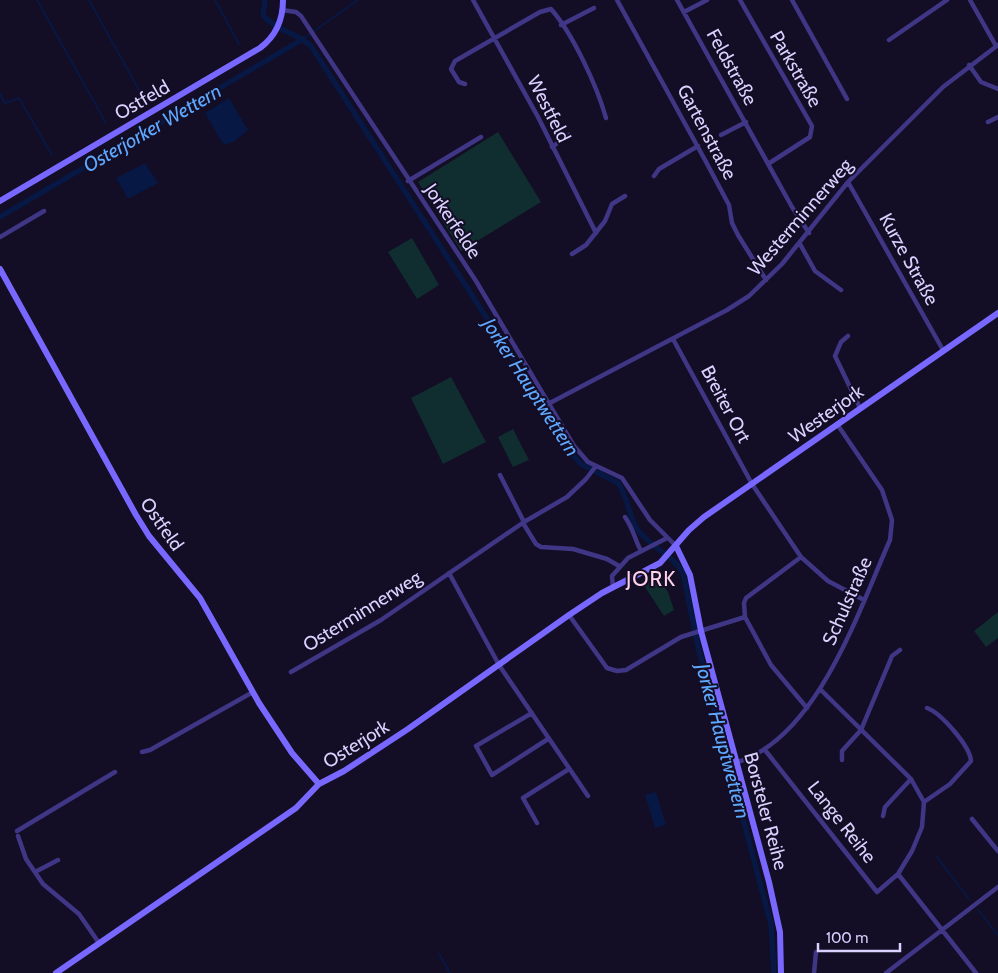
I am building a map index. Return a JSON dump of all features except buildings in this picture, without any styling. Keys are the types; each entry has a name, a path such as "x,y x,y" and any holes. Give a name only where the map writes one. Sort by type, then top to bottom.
{"street":[{"path":"282,0 282,10"},
{"name":"Westfeld","path":"473,0 496,39 596,233"},
{"name":"Gartenstraße","path":"617,0 729,205 732,223 738,235 766,280"},
{"name":"Feldstraße","path":"677,0 768,164 809,232"},
{"path":"684,12 706,0"},
{"name":"Parkstraße","path":"740,0 812,126 810,137 768,164"},
{"path":"792,0 847,99"},
{"path":"889,40 947,0"},
{"path":"970,0 997,45"},
{"path":"561,25 594,8"},
{"path":"465,84 459,82 451,69 455,61 540,12 551,9 588,70 600,96 606,118"},
{"name":"Ostfeld","path":"0,201 257,50 275,32 282,10"},
{"name":"Jorkerfelde","path":"282,10 299,14 476,281 574,446 595,468 622,478 650,520 676,546"},
{"name":"Westerminnerweg","path":"548,404 727,310 766,280 800,244 848,182 943,87 997,45"},
{"path":"969,66 981,82 998,89"},
{"path":"988,122 998,117"},
{"name":"Feldstraße","path":"721,135 746,122"},
{"path":"552,147 569,135"},
{"path":"408,181 481,137"},
{"path":"654,176 659,169 698,146"},
{"name":"Kurze Straße","path":"848,182 944,350"},
{"path":"572,254 586,245 605,221 612,204 625,196"},
{"path":"0,237 44,211"},
{"path":"800,244 815,271 842,290"},
{"name":"Ostfeld","path":"0,269 136,516 149,536 203,603 253,692 287,746 319,784"},
{"name":"Westerjork","path":"676,546 694,524 998,313"},
{"path":"848,336 841,342 834,356 860,408"},
{"name":"Breiter Ort","path":"673,339 752,484 801,557 828,581 864,600"},
{"name":"Schulstraße","path":"738,762 765,750 807,708 820,690 836,664 890,540 892,520 882,490 837,424"},
{"name":"Osterminnerweg","path":"291,672 366,629 524,522 567,497 595,468"},
{"path":"500,475 536,544 541,547 573,549 607,559 619,566"},
{"path":"625,517 635,532 635,539 641,551"},
{"path":"613,587 612,576 619,566 651,544 666,538"},
{"name":"Osterjork","path":"56,973 296,808 319,784 344,771 569,615 613,587 637,576 667,557 676,546"},
{"name":"Borsteler Reihe","path":"676,546 690,575 697,633 738,762 778,923 781,973"},
{"path":"801,557 746,598 744,603 745,618 771,665 807,708"},
{"path":"448,573 499,665 588,796"},
{"path":"569,615 607,668 617,671 626,670 677,639 745,618"},
{"path":"842,760 842,751 861,730 892,656 900,650"},
{"path":"820,690 911,779 924,802 950,784 971,761 966,746 935,711 927,708"},
{"path":"142,752 150,750 253,692"},
{"path":"532,713 476,746 492,775 548,739"},
{"name":"Lange Reihe","path":"765,750 877,892 898,874 912,851 922,827 924,802"},
{"path":"537,823 523,798 569,769"},
{"path":"99,944 79,914 43,884 26,859 17,833 115,772"},
{"path":"883,816 885,807 911,779"},
{"path":"972,819 998,851"},
{"path":"35,872 58,860"},
{"path":"898,874 976,973"},
{"path":"886,973 895,968 998,887"},
{"path":"814,973 816,952"},
{"path":"895,968 899,973"}],"green space":[{"path":"498,132 541,202 461,251 418,182"},
{"path":"412,238 439,285 417,299 388,252"},
{"path":"451,377 486,442 443,464 411,398"},
{"path":"513,429 529,460 513,467 498,437"},
{"path":"656,571 668,592 674,610 664,616 641,581"},
{"path":"998,612 998,638 986,647 974,631"}],"water":[{"path":"229,98 248,130 235,141 225,145 205,113"},
{"path":"145,163 158,183 128,199 116,178"},
{"path":"656,792 666,825 655,828 645,795"}],"waterway":[{"path":"37,0 106,123"},
{"path":"89,0 145,101"},
{"path":"215,0 239,44"},
{"name":"Jorker Hauptwettern","path":"265,0 263,15 280,28 311,46 552,419 571,453 581,464 618,483 638,530 673,561 683,573 698,647 771,925 774,973"},
{"path":"303,39 358,0"},
{"name":"Osterjorker Wettern","path":"0,217 303,39"},
{"path":"0,94 5,103 19,98 52,155"},
{"path":"937,857 969,899"},
{"path":"978,910 998,935"},
{"path":"439,954 450,973"}],"district":[{"name":"JORK","path":"651,578"}]}
